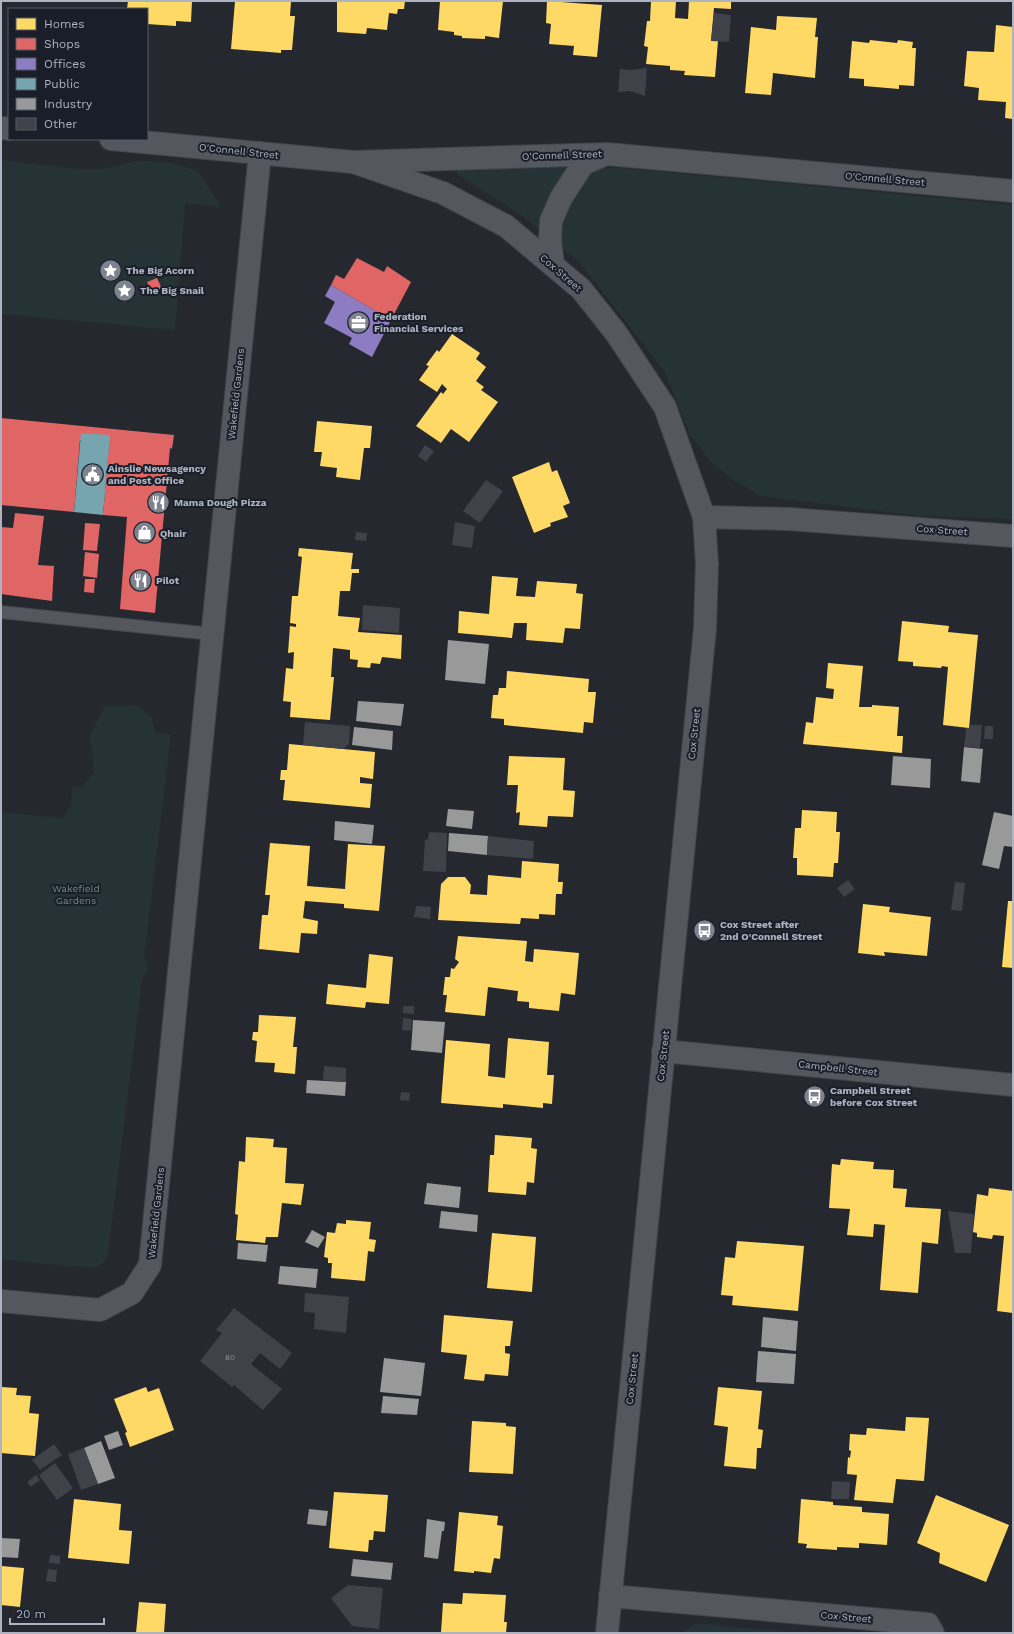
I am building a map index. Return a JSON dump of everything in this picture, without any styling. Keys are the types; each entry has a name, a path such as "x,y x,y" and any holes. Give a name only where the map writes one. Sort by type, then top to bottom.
{"street":[{"name":"O'Connell Street","path":"122,140 353,162 607,154 1013,191"},
{"name":"Wakefield Gardens","path":"1,1301 100,1310 132,1293 150,1265 260,153"},
{"path":"553,264 550,241 551,221 561,198 583,164 607,154"},
{"name":"Cox Street","path":"353,162 443,193 506,226 581,289 616,333 665,407 704,517 707,564 705,628 607,1633"},
{"name":"Cox Street","path":"704,517 788,518 1013,536"},
{"name":"Campbell Street","path":"663,1051 1013,1085"},
{"name":"Cox Street","path":"610,1596 928,1624 933,1633"}],"lane":[{"path":"1,612 212,634"}],"green space":[{"path":"1,160 78,169 103,169 136,161 168,162 198,171 221,207 185,204 175,330 1,314"},
{"path":"455,167 622,168 1013,205 1013,519 920,516 760,496 736,482 711,462 690,435 665,372 579,262 523,216 458,175"},
{"name":"Wakefield Gardens","path":"137,705 152,718 155,733 171,735 144,958 148,970 142,980 108,1255 102,1264 94,1268 1,1260 1,812 64,818 71,803 72,786 82,787 94,772 90,736 105,706"},
{"path":"697,1623 801,1633 680,1633"}],"building: Homes":[{"path":"128,1 192,1 191,22 176,21 176,26 148,24 148,8 127,8"},
{"path":"235,1 291,1 290,16 295,16 292,50 281,50 281,53 231,49"},
{"path":"337,1 405,1 404,9 398,9 397,14 389,13 387,30 367,28 366,34 337,32"},
{"path":"440,1 503,1 499,38 485,36 485,39 462,38 462,36 454,35 454,32 438,30"},
{"path":"547,1 602,5 597,57 573,55 574,46 549,44 551,24 546,23"},
{"path":"651,1 676,1 675,18 688,19 689,1 731,1 731,9 714,8 711,41 718,41 715,77 684,75 685,71 670,70 670,66 646,64 648,47 644,46 647,21 650,21"},
{"path":"777,16 817,18 815,37 818,37 815,78 773,73 771,95 745,93 751,27 776,30"},
{"path":"996,25 1013,27 1013,119 1005,118 1006,102 978,100 979,88 964,86 967,51 994,52"},
{"path":"870,40 897,43 898,40 913,42 912,48 916,48 914,86 899,85 899,89 864,86 864,79 849,78 852,41 869,43"},
{"path":"452,334 480,353 476,359 486,367 476,381 484,387 481,390 498,402 469,442 451,429 441,443 416,426 441,392 443,394 447,389 442,384 437,392 419,380 429,366 426,365 437,350 439,352"},
{"path":"317,421 372,426 370,448 364,448 360,480 336,477 337,468 320,466 322,452 314,452"},
{"path":"549,462 552,472 557,470 570,503 563,506 568,517 550,523 551,526 534,533 512,477"},
{"path":"299,548 353,553 351,569 359,569 359,573 352,573 350,591 340,591 338,616 360,618 358,632 402,635 401,659 382,657 380,664 371,663 370,668 357,667 358,660 350,659 350,650 333,648 331,677 334,677 330,720 290,717 291,702 283,701 286,668 293,669 294,652 288,653 290,626 296,627 296,624 290,623 292,596 298,596 302,557 298,556"},
{"path":"492,576 518,578 516,596 535,597 537,581 577,584 576,593 583,594 580,629 565,628 563,643 526,640 527,623 514,623 512,638 458,633 459,611 489,614"},
{"path":"902,621 949,626 948,632 978,635 969,728 943,725 948,667 913,666 913,662 898,661"},
{"path":"828,663 863,666 859,707 872,707 872,705 899,707 897,736 903,736 902,753 803,744 806,722 813,723 816,697 833,699 834,689 826,688"},
{"path":"507,671 589,679 588,692 596,692 593,723 584,722 583,733 504,725 504,719 491,718 493,695 498,695 499,688 506,688"},
{"path":"289,744 375,752 373,779 360,777 360,783 372,784 370,808 283,800 285,780 280,780 281,770 287,770"},
{"path":"509,756 565,758 563,790 575,791 573,817 548,816 547,827 519,825 520,812 516,813 518,785 507,785"},
{"path":"802,810 837,812 836,832 840,832 838,863 834,863 833,877 797,875 797,858 793,858 795,828 801,828"},
{"path":"270,843 310,846 307,886 345,889 348,844 385,846 379,911 344,908 344,904 305,901 303,918 318,921 317,934 301,933 299,953 259,949 262,915 268,915 270,895 265,895"},
{"path":"522,861 559,864 558,882 563,882 562,894 556,894 555,915 539,914 539,919 521,918 520,924 438,920 441,884 448,877 465,877 471,885 470,894 487,895 488,875 521,878"},
{"path":"1008,901 1013,901 1013,968 1002,967"},
{"path":"863,904 890,907 889,912 931,917 927,956 884,952 885,956 858,953"},
{"path":"458,936 527,941 525,961 533,962 534,949 579,953 575,995 561,993 559,1011 529,1008 529,1002 517,1001 518,991 488,987 485,1016 445,1012 447,995 443,995 445,977 450,977 451,968 454,969 459,962 455,959"},
{"path":"369,954 393,957 389,1004 366,1002 365,1008 326,1004 328,984 366,988"},
{"path":"259,1015 296,1017 293,1047 297,1047 295,1074 274,1072 275,1063 255,1062 257,1041 252,1040 253,1032 258,1032"},
{"path":"508,1038 549,1042 547,1075 554,1075 552,1104 543,1103 543,1108 503,1104 503,1108 441,1103 446,1040 490,1044 488,1076 505,1078"},
{"path":"495,1135 532,1138 531,1148 537,1149 534,1183 527,1182 526,1195 488,1192 490,1155 494,1155"},
{"path":"246,1137 274,1139 273,1147 287,1148 285,1183 304,1184 301,1205 282,1203 278,1237 266,1237 265,1243 236,1240 238,1215 235,1214 239,1161 245,1162"},
{"path":"841,1159 874,1162 873,1169 894,1170 893,1188 907,1189 905,1207 941,1209 938,1244 922,1242 918,1293 880,1290 885,1225 874,1224 873,1237 847,1235 850,1209 829,1208 832,1164 840,1165"},
{"path":"989,1188 1013,1191 1013,1313 997,1311 1004,1236 993,1235 992,1239 977,1237 977,1233 973,1232 977,1194 988,1196"},
{"path":"346,1220 371,1222 369,1239 376,1240 374,1252 368,1251 365,1281 331,1278 332,1263 328,1263 328,1258 324,1257 327,1232 335,1233 337,1223 346,1224"},
{"path":"492,1233 536,1237 532,1292 487,1288"},
{"path":"737,1241 804,1246 798,1311 732,1305 733,1296 721,1295 725,1257 735,1258"},
{"path":"444,1315 513,1321 510,1346 505,1346 505,1353 510,1354 508,1376 485,1374 484,1381 464,1379 467,1355 441,1352"},
{"path":"1,1387 17,1388 16,1395 31,1396 29,1413 39,1414 35,1456 1,1453"},
{"path":"146,1387 148,1392 159,1388 174,1430 130,1447 125,1433 127,1432 114,1399"},
{"path":"718,1387 762,1391 758,1429 763,1430 761,1448 757,1448 756,1469 724,1466 728,1427 714,1425"},
{"path":"906,1417 929,1418 924,1481 896,1479 893,1503 854,1500 857,1475 847,1474 848,1457 850,1458 851,1451 849,1450 850,1434 866,1435 867,1428 905,1431"},
{"path":"472,1421 506,1423 506,1426 516,1427 513,1474 469,1472"},
{"path":"334,1492 388,1495 385,1532 374,1531 373,1540 369,1540 368,1552 329,1548"},
{"path":"936,1495 1009,1525 986,1582 939,1563 940,1553 917,1543"},
{"path":"74,1499 121,1504 119,1530 132,1531 129,1564 68,1558"},
{"path":"801,1499 833,1502 833,1505 862,1507 862,1512 889,1514 887,1545 859,1543 859,1548 837,1547 837,1550 806,1548 807,1544 798,1543"},
{"path":"459,1512 498,1516 497,1525 503,1526 500,1559 494,1558 491,1573 454,1571"},
{"path":"1,1566 24,1568 20,1607 1,1605"},
{"path":"463,1593 506,1595 504,1622 507,1622 506,1633 441,1632 443,1603 462,1604"},
{"path":"139,1602 166,1604 164,1633 136,1633"}],"building: Shops":[{"path":"357,258 384,272 387,266 411,282 391,320 331,285 336,275 344,279"},
{"path":"157,278 162,289 152,293 147,282"},
{"path":"1,418 174,435 172,449 170,448 155,613 120,609 127,517 103,515 109,442 80,440 74,512 1,505"},
{"path":"15,513 44,516 38,565 54,566 52,601 1,594 1,527 13,528"},
{"path":"85,523 100,524 97,551 83,550"},
{"path":"85,552 99,554 97,578 83,576"},
{"path":"85,579 95,579 94,593 84,592"}],"building: Offices":[{"name":"Federation Financial Services","path":"331,285 391,320 372,357 349,344 352,338 324,323 335,302 325,296"}],"building: Public":[{"name":"Ainslie Newsagency and Post Office","path":"81,433 110,435 103,515 74,512"}],"building: Industry":[{"path":"448,640 489,644 485,684 445,680"},
{"path":"358,701 404,704 401,726 356,721"},
{"path":"354,727 393,731 392,750 352,745"},
{"path":"964,747 983,749 980,783 961,781"},
{"path":"893,756 931,759 930,788 891,785"},
{"path":"448,809 474,811 472,829 446,826"},
{"path":"994,812 1013,816 1013,847 1004,846 999,869 982,865"},
{"path":"335,821 374,825 372,844 334,840"},
{"path":"449,833 488,836 487,855 448,851"},
{"path":"413,1020 445,1022 442,1053 411,1050"},
{"path":"307,1080 346,1082 345,1096 306,1093"},
{"path":"427,1183 461,1187 459,1208 424,1204"},
{"path":"441,1211 478,1215 477,1232 439,1228"},
{"path":"312,1230 325,1237 318,1248 305,1242"},
{"path":"238,1243 268,1245 266,1262 237,1259"},
{"path":"280,1266 318,1269 316,1288 278,1284"},
{"path":"763,1317 798,1321 796,1351 761,1347"},
{"path":"758,1351 796,1354 794,1384 756,1382"},
{"path":"384,1358 425,1363 421,1396 380,1392"},
{"path":"383,1396 419,1399 417,1415 381,1413"},
{"path":"118,1431 123,1445 109,1450 104,1436"},
{"path":"101,1441 115,1478 98,1484 84,1448"},
{"path":"309,1509 328,1511 326,1526 307,1524"},
{"path":"427,1519 445,1522 444,1531 442,1531 438,1559 424,1557"},
{"path":"1,1538 20,1539 18,1558 1,1557"},
{"path":"353,1559 393,1563 391,1580 351,1576"}],"building: Other":[{"path":"714,13 731,15 729,42 711,41"},
{"path":"647,68 645,96 630,91 618,92 620,69 630,70"},
{"path":"425,445 434,451 426,462 418,456"},
{"path":"486,480 503,491 480,523 463,511"},
{"path":"455,522 475,526 472,548 452,545"},
{"path":"356,532 367,533 366,541 355,540"},
{"path":"363,605 400,608 399,633 362,630"},
{"path":"305,722 350,726 349,744 343,749 303,745"},
{"path":"970,725 982,725 980,748 964,747 966,728 969,728"},
{"path":"985,726 993,726 993,739 984,739"},
{"path":"429,832 447,833 446,872 423,871 425,840 428,839"},
{"path":"488,836 534,841 533,859 487,855"},
{"path":"848,880 855,889 844,897 837,888"},
{"path":"955,882 965,883 962,911 951,910"},
{"path":"416,906 431,907 430,919 414,917"},
{"path":"403,1006 414,1006 414,1014 403,1013"},
{"path":"403,1018 412,1019 411,1031 402,1030"},
{"path":"324,1066 346,1068 346,1082 323,1080"},
{"path":"401,1092 410,1093 409,1101 400,1100"},
{"path":"948,1211 974,1214 971,1253 955,1253"},
{"path":"305,1293 349,1297 346,1333 314,1329 315,1313 304,1312"},
{"path":"234,1308 292,1353 280,1369 260,1353 251,1364 282,1389 263,1410 234,1385 232,1387 200,1361 222,1333 216,1330"},
{"path":"54,1444 62,1455 40,1470 32,1460"},
{"path":"84,1448 98,1484 81,1490 68,1454"},
{"path":"55,1463 73,1488 57,1500 39,1475"},
{"path":"36,1475 40,1480 31,1487 27,1482"},
{"path":"832,1481 850,1482 849,1499 831,1499"},
{"path":"50,1555 60,1556 60,1564 49,1563"},
{"path":"48,1569 57,1570 56,1582 46,1581"},
{"path":"348,1585 383,1588 379,1629 352,1626 331,1598"}],"place":[{"name":"The Big Acorn","path":"111,270"},
{"name":"The Big Snail","path":"124,290"},
{"name":"Federation Financial Services","path":"358,322"},
{"name":"Ainslie Newsagency and Post Office","path":"92,474"},
{"name":"Mama Dough Pizza","path":"159,502"},
{"name":"Qhair","path":"145,533"},
{"name":"Pilot","path":"140,580"},
{"name":"Cox Street after 2nd O'Connell Street","path":"705,930"},
{"name":"Campbell Street before Cox Street","path":"815,1096"}]}
